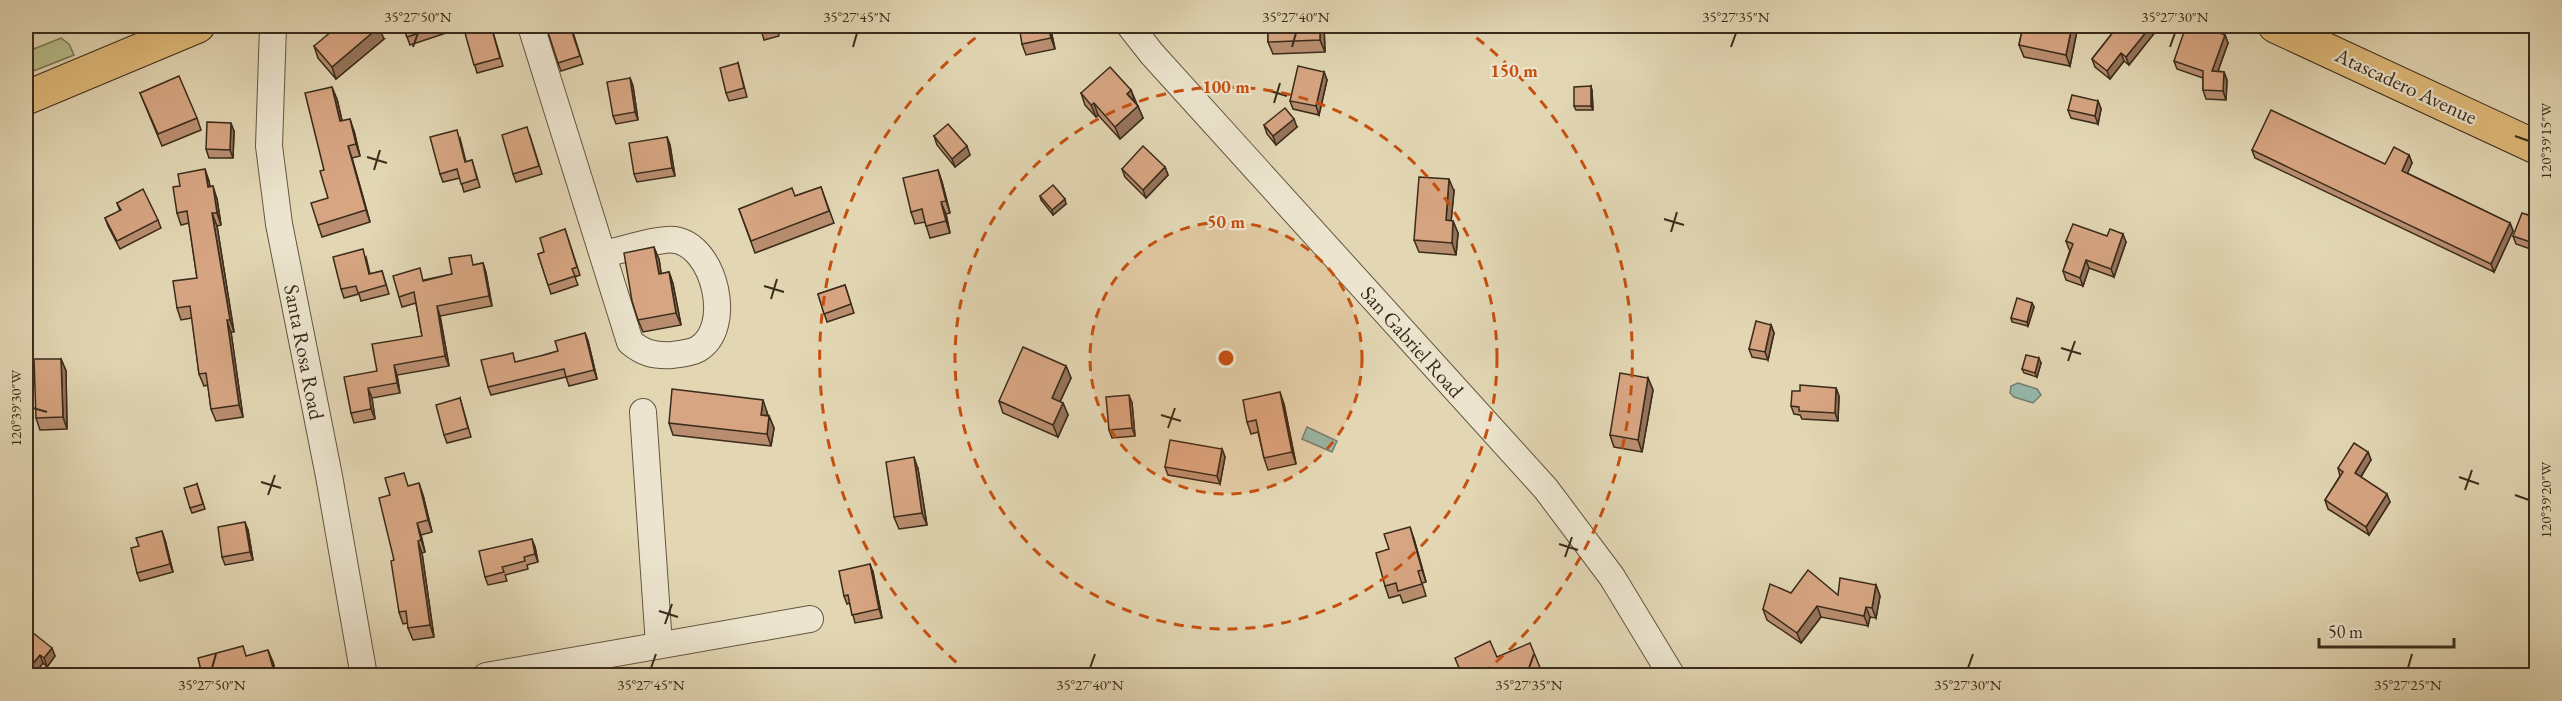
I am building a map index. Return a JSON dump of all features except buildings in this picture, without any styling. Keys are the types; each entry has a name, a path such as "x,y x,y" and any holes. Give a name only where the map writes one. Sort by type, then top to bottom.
{"main road":[{"path":"26,98 198,26"},
{"name":"Atascadero Avenue","path":"2275,26 2536,147"}],"street":[{"name":"Santa Rosa Road","path":"273,26 269,146 279,224 329,476 364,675"},
{"path":"531,26 630,342 642,352 657,355 688,353 700,348 711,336 717,308 713,281 708,266 698,252 687,243 673,239 603,254"},
{"name":"San Gabriel Road","path":"1130,26 1152,54 1546,489 1612,577 1672,675"},
{"path":"643,412 659,645"},
{"path":"486,675 810,619"}],"green space":[{"path":"61,38 69,44 74,55 26,74 26,52"}],"water":[{"path":"2018,383 2037,389 2041,395 2033,403 2014,397 2010,393 2011,386"},
{"path":"1307,427 1337,441 1332,452 1302,439"}]}
